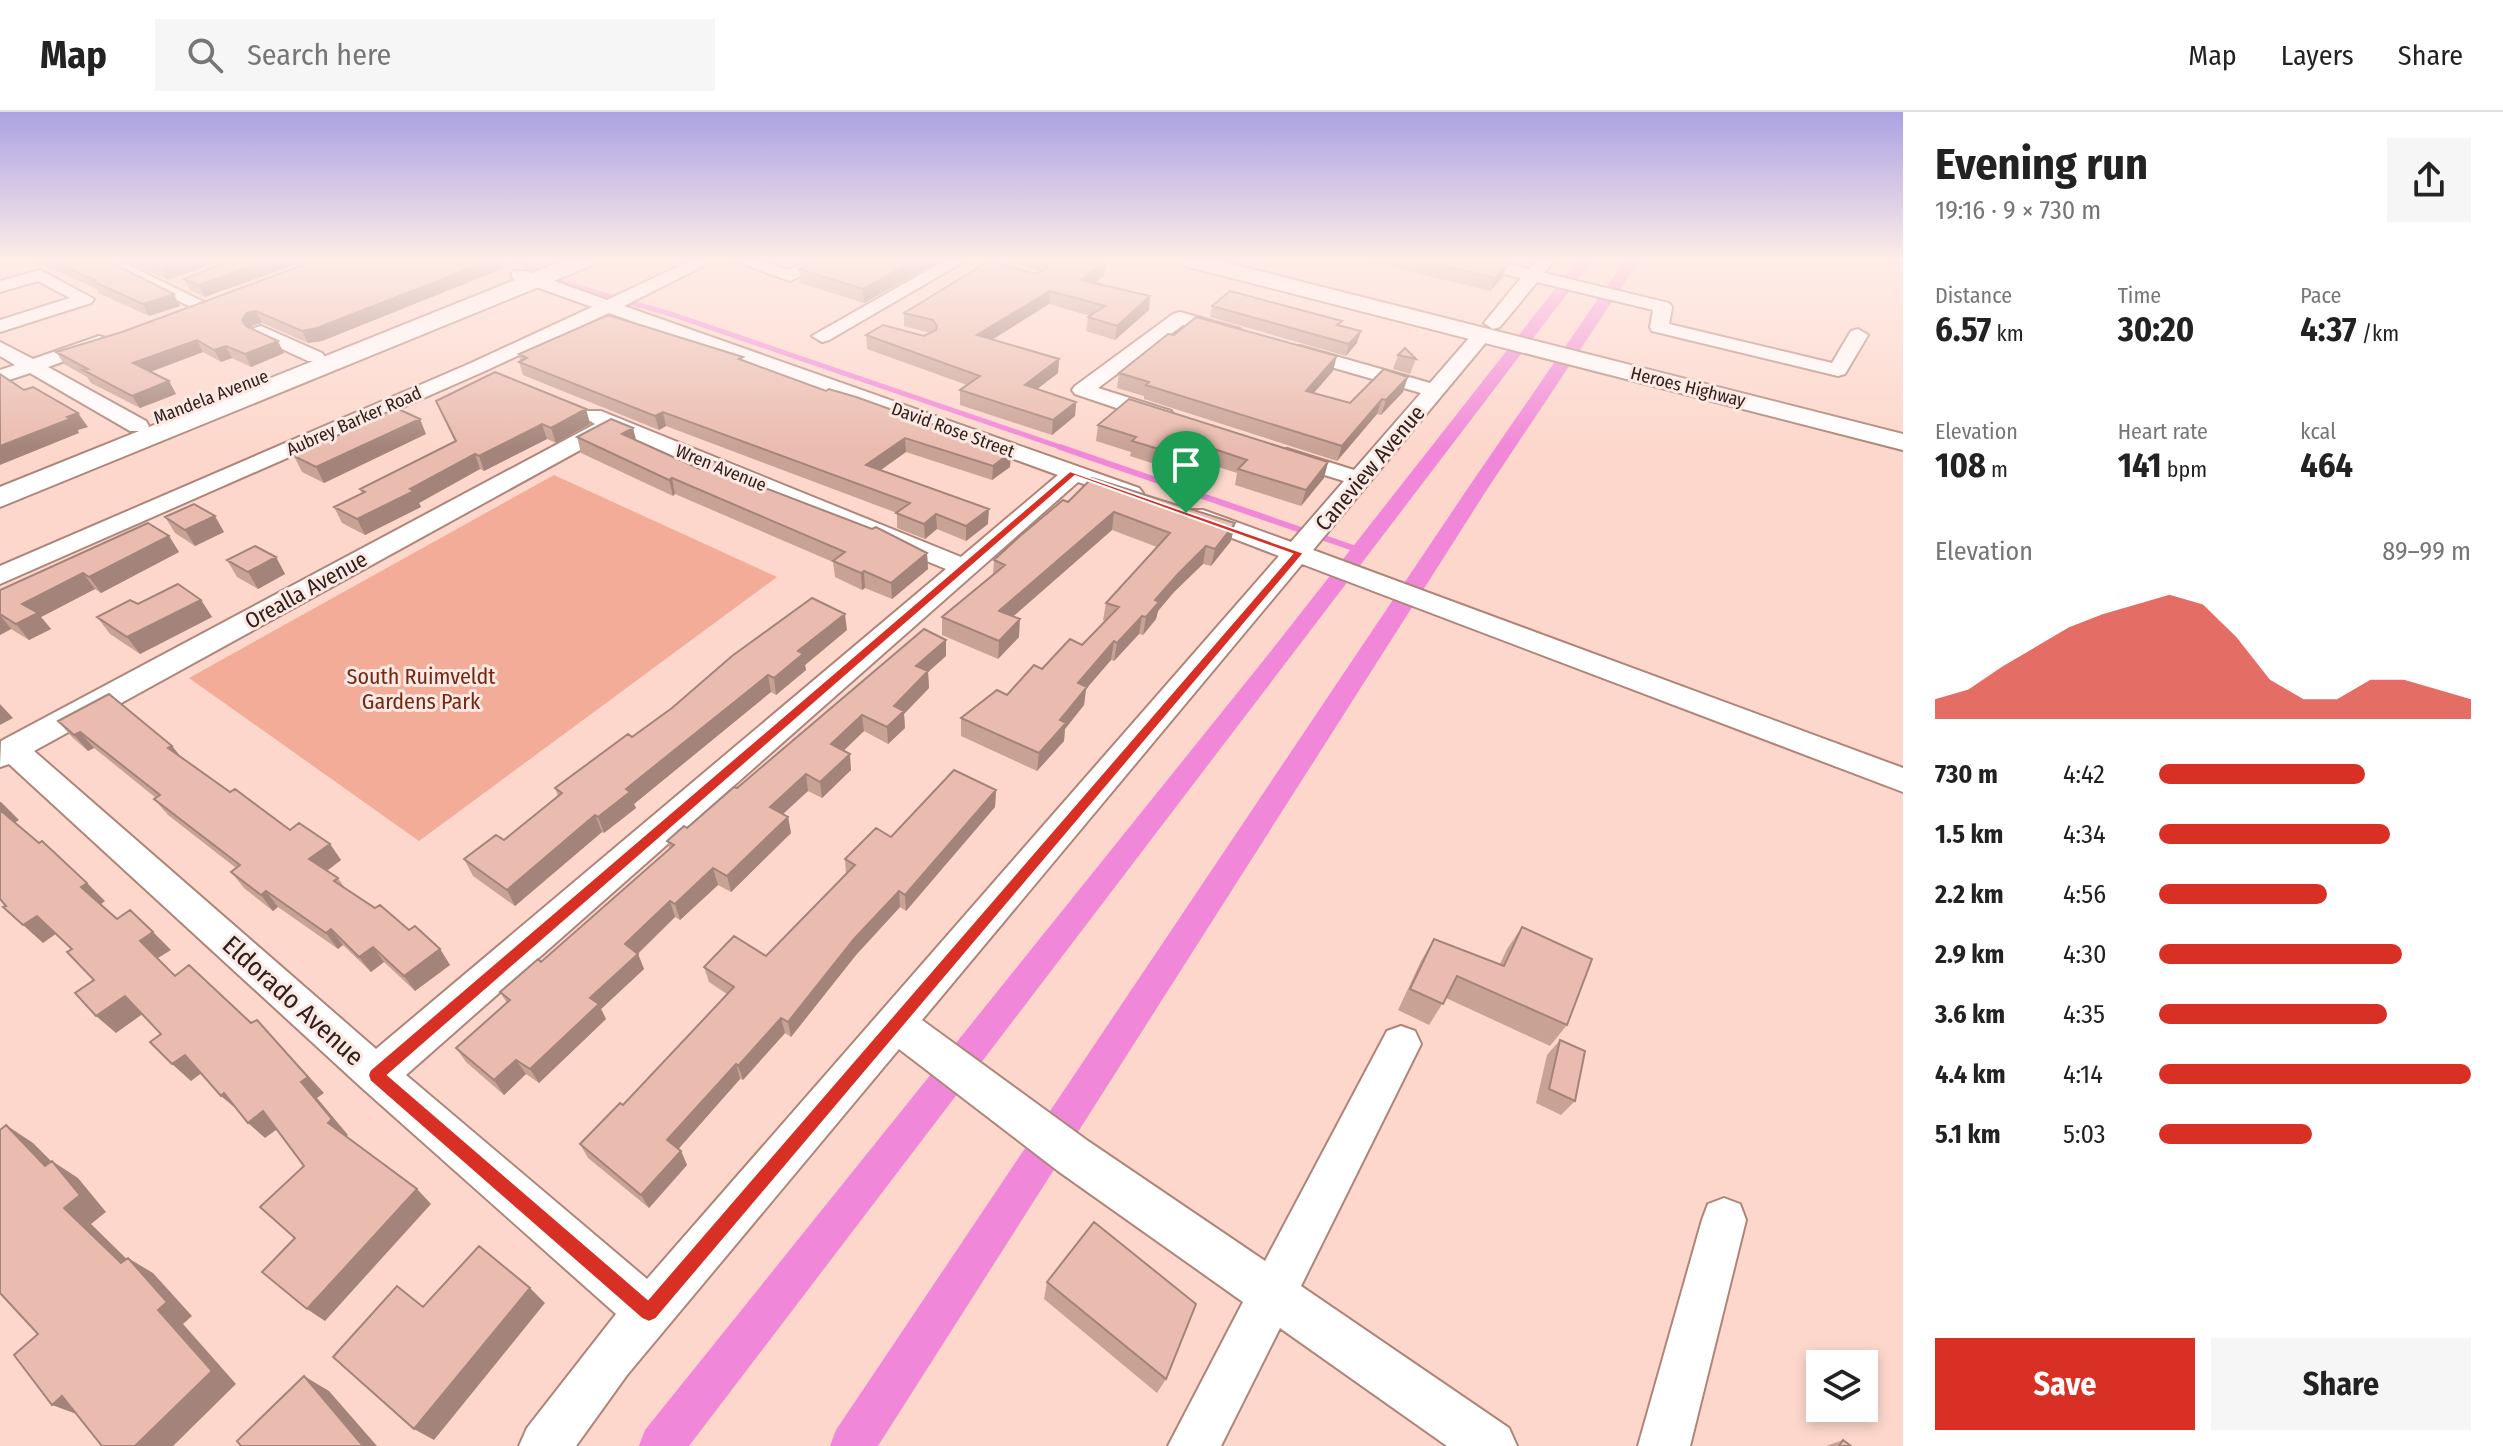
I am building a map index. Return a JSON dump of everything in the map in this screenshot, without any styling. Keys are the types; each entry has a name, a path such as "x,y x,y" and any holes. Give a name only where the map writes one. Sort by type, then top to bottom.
{"main road":[{"name":"Mandela Avenue","path":"0,481 406,323"},
{"path":"0,498 419,323"},
{"name":"Heroes Highway","path":"1463,323 1497,331"},
{"name":"Heroes Highway","path":"1468,323 1608,359 1903,426"},
{"name":"Heroes Highway","path":"1608,359 1903,442"}],"street":[{"path":"0,346 19,337 8,323"},
{"name":"Aubrey Barker Road","path":"0,576 573,323"},
{"name":"David Rose Street","path":"649,323 1149,499"},
{"path":"822,336 846,323"},
{"path":"858,323 880,329"},
{"path":"1173,323 1082,390 1185,423"},
{"path":"1199,323 1435,391"},
{"name":"Caneview Avenue","path":"545,1446 610,1358 895,1023 1301,554 1435,391 1502,323"},
{"path":"1660,323 1659,327 1838,370 1858,335"},
{"path":"261,332 315,357"},
{"path":"0,377 119,336"},
{"path":"0,346 138,426"},
{"path":"478,367 505,378"},
{"name":"Wren Avenue","path":"571,407 964,567"},
{"name":"Orealla Avenue","path":"6,753 612,424"},
{"path":"1273,451 1360,479"},
{"path":"376,1075 1074,473"},
{"path":"1179,510 1903,780"},
{"name":"Eldorado Avenue","path":"6,753 649,1312"},
{"path":"895,1023 1073,1156 1491,1446"},
{"path":"1194,1446 1401,1044"},
{"path":"1664,1446 1724,1220"}],"green space":[{"name":"South Ruimveldt Gardens Park","path":"554,475 777,577 419,841 189,678"}],"building":[{"path":"146,323 244,323 278,341 245,354 226,346 214,350 197,340 133,363 169,381 132,396 56,352"},
{"path":"284,323 329,323 317,328 302,331"},
{"path":"589,323 635,323 743,357 739,359 826,391 829,389 856,397 960,434 963,432 986,439 983,442 1011,452 993,466 905,438 866,465 989,509 966,526 936,514 924,524 896,513 910,503 663,412 655,416 519,362 527,358 519,354"},
{"path":"935,323 996,323 977,335 1059,359 1025,385 1076,402 1053,420 960,390 980,376 866,335 883,325 924,336 936,330"},
{"path":"1188,323 1219,323 1337,356 1306,391 1350,403 1384,369 1408,377 1386,400 1382,399 1342,446 1146,385 1149,382 1119,373 1168,334 1174,335"},
{"path":"1274,323 1339,323 1337,325 1361,331 1349,344"},
{"path":"1405,348 1416,359 1398,355"},
{"path":"495,372 586,409 551,428 542,424 479,456 475,454 410,489 414,491 357,519 334,507 365,492 360,489 456,441 436,401"},
{"path":"0,374 24,390 33,387 78,413 67,417 70,419 0,446"},
{"path":"1129,399 1328,462 1306,490 1238,469 1247,460 1205,446 1192,459 1132,441 1136,437 1098,425"},
{"path":"396,408 420,419 316,467 294,456"},
{"path":"611,419 633,428 622,434 700,469 713,461 723,465 721,471 872,529 876,527 927,553 891,583 864,571 861,573 833,561 845,552 672,478 669,480 577,437"},
{"path":"1092,478 1235,523 1215,549 1206,546 1178,574 1155,600 1159,602 1146,617 1142,616 1117,643 1114,641 1078,683 1087,687 1060,720 1066,723 1039,753 961,718 997,690 1007,695 1034,665 1042,669 1070,639 1082,645 1119,607 1106,603 1170,533 1114,512 999,611 1020,619 999,641 942,617 1005,565 994,560 1063,500 1068,502"},
{"path":"194,504 215,516 185,530 165,517"},
{"path":"148,523 169,536 89,577 83,573 22,604 38,613 16,624 0,614 0,590"},
{"path":"255,546 276,557 248,572 227,560"},
{"path":"178,584 201,600 127,637 97,617 130,600 138,604"},
{"path":"812,598 845,614 798,651 803,654 774,678 768,675 626,789 630,792 598,817 595,815 507,890 464,859 496,835 504,840 562,793 555,788 628,734 632,737 672,708 732,656"},
{"path":"924,629 946,640 916,666 928,671 894,706 904,711 887,727 862,715 831,744 850,754 820,782 806,774 770,807 788,817 727,876 713,868 675,904 670,901 625,944 638,954 590,998 599,1004 530,1069 516,1060 494,1080 456,1048 510,1000 500,992 538,959 541,962 674,845 667,841 684,826 687,828 734,787 737,788"},
{"path":"109,694 172,746 168,748 230,792 235,789 290,830 299,823 330,844 309,859 338,878 334,881 375,908 380,905 409,930 415,926 440,949 404,976 373,947 359,957 331,929 326,933 266,891 261,895 231,872 240,865 154,799 160,795 80,732 74,735 58,721"},
{"path":"954,770 996,790 905,895 899,891 854,939 788,1022 781,1018 667,1140 681,1151 641,1195 580,1144 620,1103 623,1105 734,987 704,967 734,936 766,956 855,865 845,859 876,828 891,837"},
{"path":"0,810 39,843 42,841 87,883 81,887 117,919 130,910 153,932 140,941 175,976 189,965 251,1023 257,1020 308,1077 301,1082 332,1119 328,1123 417,1189 307,1309 262,1272 295,1238 260,1207 304,1166 263,1111 248,1123 224,1093 221,1096 185,1055 172,1064 150,1042 161,1034 125,996 96,1016 75,993 94,980 67,952 72,949 37,916 23,925 3,907 6,906 0,899"},
{"path":"1522,927 1592,959 1567,1025 1457,976 1443,1004 1410,989 1434,939 1504,966"},
{"path":"1560,1040 1585,1051 1575,1101 1549,1089"},
{"path":"6,1125 45,1166 52,1161 80,1195 64,1208 121,1263 128,1258 167,1302 158,1310 212,1371 135,1446 102,1446 62,1396 52,1405 14,1355 38,1334 0,1293 0,1130"},
{"path":"1094,1222 1196,1304 1166,1379 1047,1282"},
{"path":"479,1246 530,1288 414,1429 333,1357 397,1286 423,1307"},
{"path":"304,1376 363,1446 241,1446 237,1441"}],"waterway":[{"path":"698,323 1066,449"},
{"path":"661,1446 1280,657 1537,323"},
{"path":"852,1446 1478,488 1590,323"},
{"path":"1060,447 1362,551"}],"route":[{"path":"1074,473 1186,513 1299,553 649,1312 376,1075 1074,473"}]}
